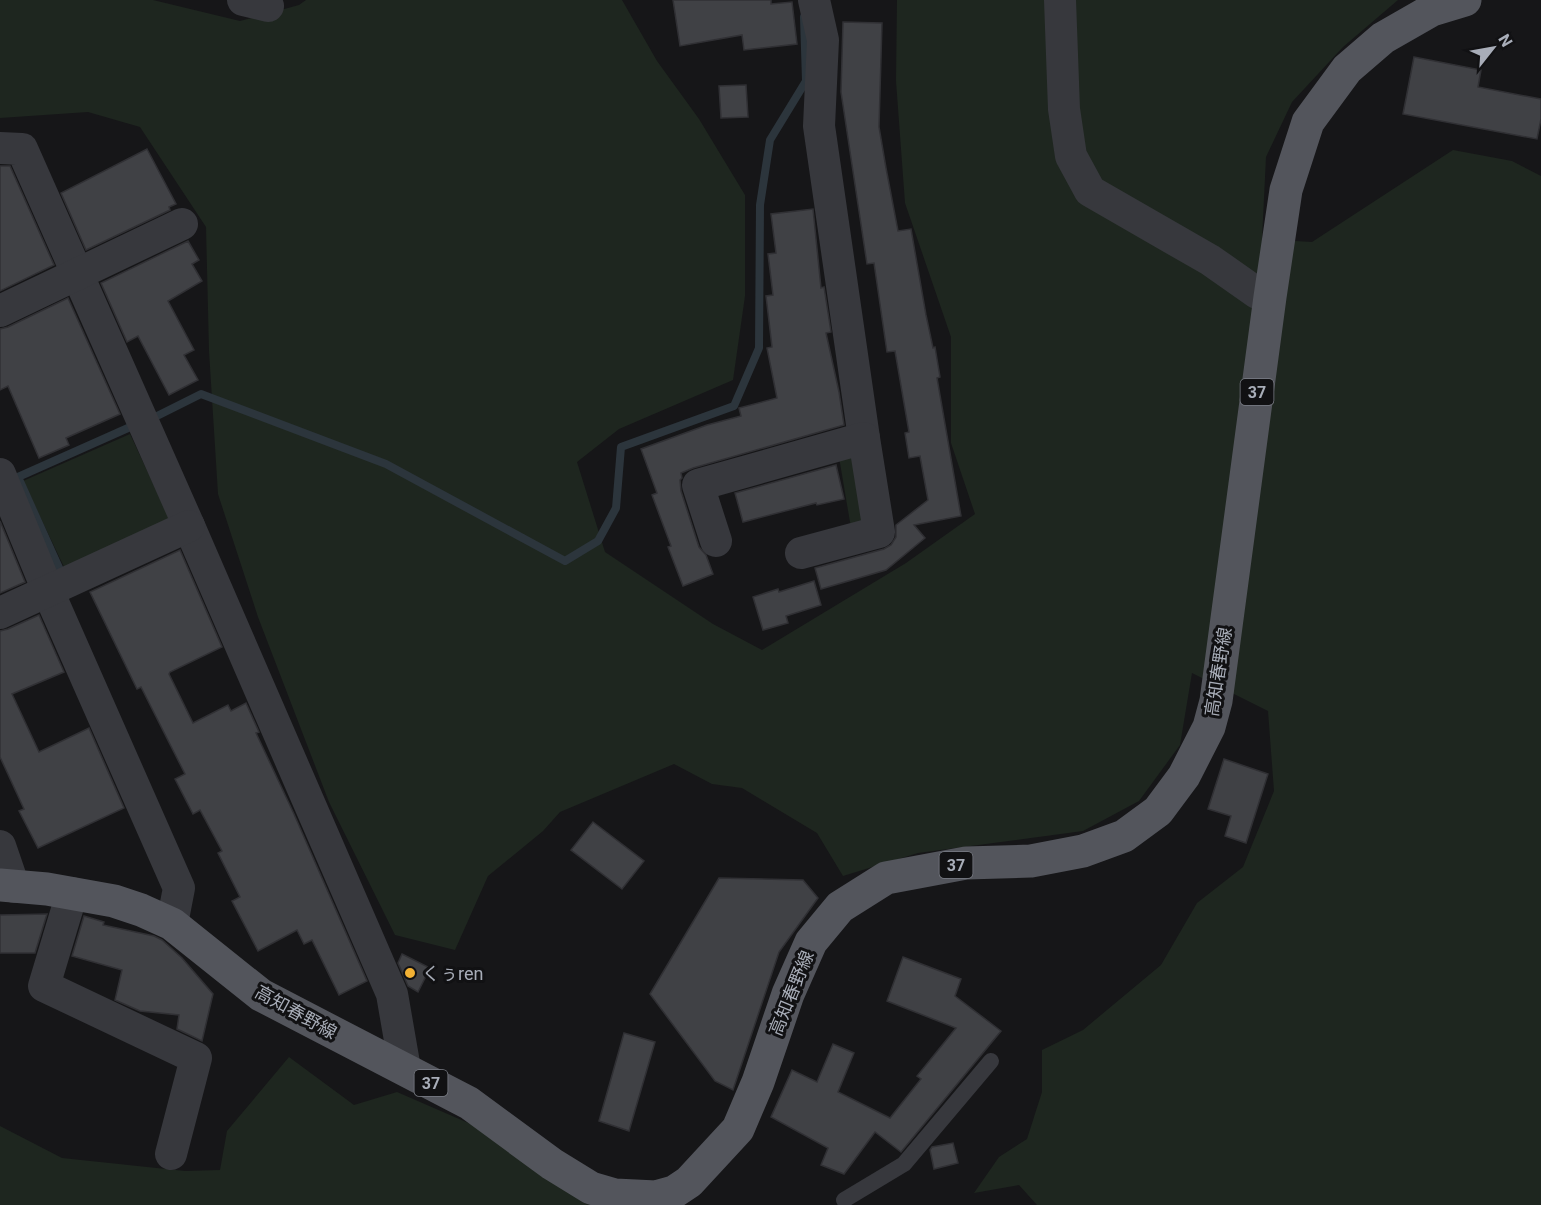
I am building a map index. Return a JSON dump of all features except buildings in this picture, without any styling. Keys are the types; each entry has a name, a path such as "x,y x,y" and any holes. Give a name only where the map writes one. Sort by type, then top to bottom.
{"main road":[{"name":"高知春野線","path":"7,886 72,892 114,901 172,924 261,995 469,1103 552,1164 591,1188 615,1195 656,1197 674,1192 689,1182 738,1129 758,1082 788,994 806,952 811,942 840,907 886,878 966,863 1031,861 1083,851 1124,836 1158,811 1184,776 1209,727 1216,701 1286,190 1308,122 1347,69 1383,38 1432,10 1465,0"}],"street":[{"path":"801,553 879,532 819,126 823,40 814,0"},
{"path":"1060,0 1064,109 1071,156 1090,191 1210,260 1257,293 1270,297"},
{"path":"0,148 22,148 189,526 392,994 405,1069"},
{"path":"0,311 182,224"},
{"path":"716,541 698,485 864,438"},
{"path":"0,474 48,591 179,888 172,924"},
{"path":"0,614 189,526"},
{"path":"0,846 7,886"},
{"path":"72,892 44,986 196,1058 171,1154"}],"lane":[{"path":"844,1200 904,1164 991,1061"}],"shaded area":[{"path":"0,0 153,0 240,21 299,5 306,0 622,0 657,61 699,119 745,195 745,296 733,380 619,429 577,462 605,552 713,624 762,650 906,563 975,514 951,443 951,337 905,203 896,81 897,0 1398,0 1343,47 1292,102 1266,157 1262,239 1312,242 1453,150 1512,161 1541,176 1541,1205 1037,1205 1019,1185 974,1193 999,1157 1027,1139 1042,1092 1042,1050 1083,1030 1161,965 1197,903 1243,867 1274,791 1268,711 1192,673 1180,745 1139,801 1083,831 918,853 843,876 817,833 742,788 712,784 674,764 560,812 543,831 488,876 455,950 395,935 329,802 258,617 218,494 209,351 206,227 140,127 88,112 0,118"},
{"path":"130,434 172,524 65,569 23,481"},
{"path":"851,454 873,523 852,534 839,457"},
{"path":"289,1057 354,1105 397,1092 473,1125 586,1204 591,1205 0,1205 0,1126 62,1158 185,1171 220,1170 227,1131"}],"waterway":[{"path":"157,416 201,394 386,464 565,561 598,541 616,508 621,447 734,406 759,348 760,205 770,140 806,81 804,17"},
{"path":"60,570 18,477 128,428"}],"place":[{"name":"くぅren","path":"410,973"}]}
